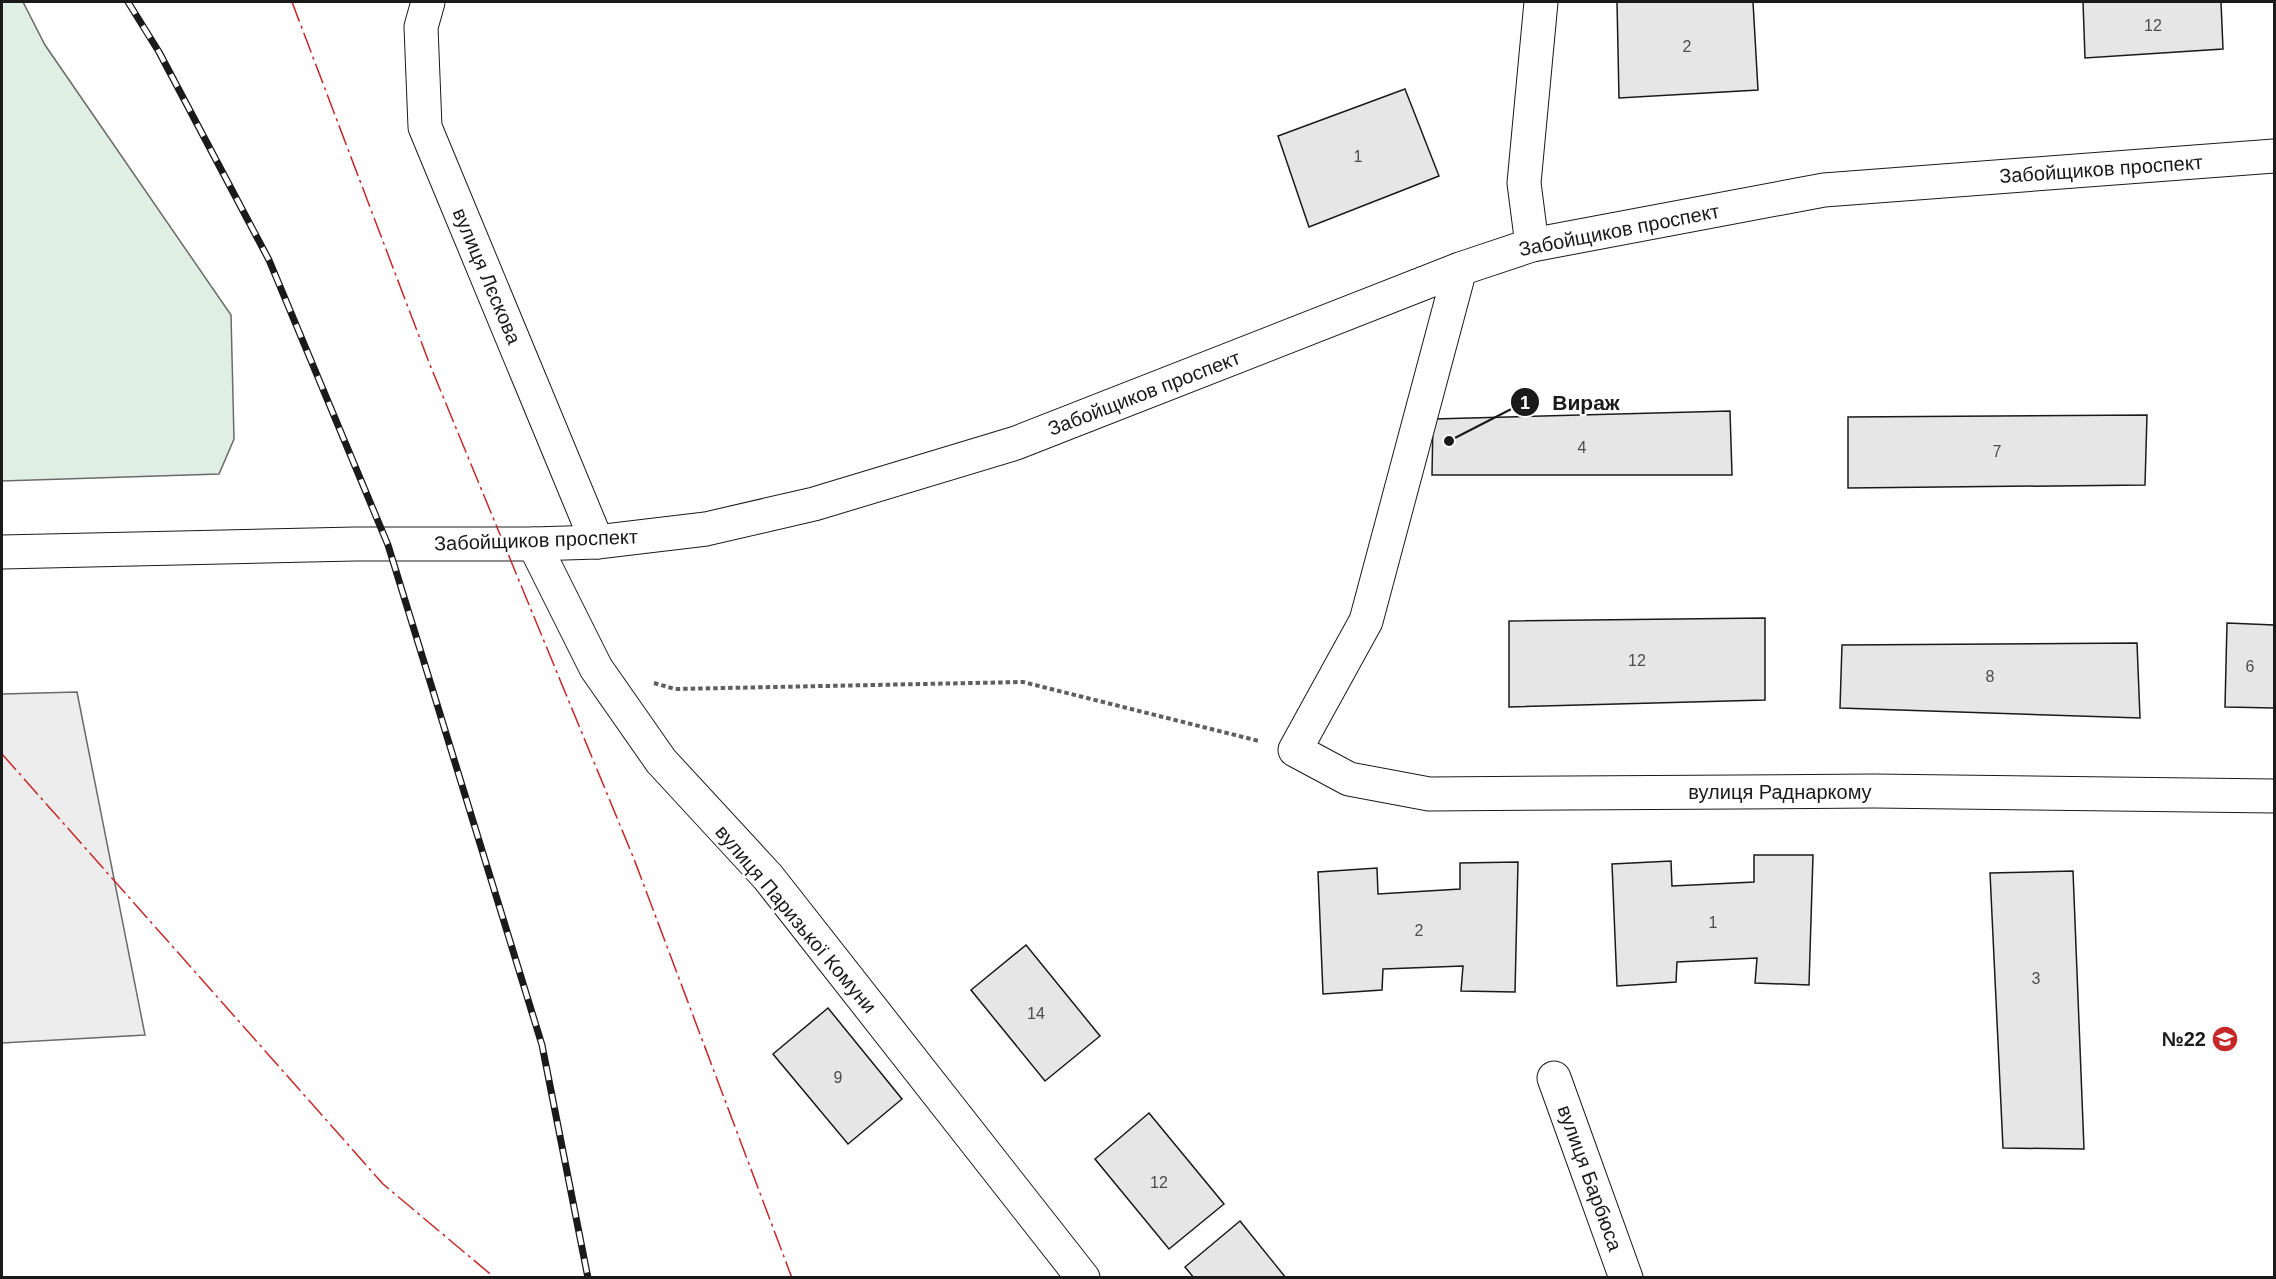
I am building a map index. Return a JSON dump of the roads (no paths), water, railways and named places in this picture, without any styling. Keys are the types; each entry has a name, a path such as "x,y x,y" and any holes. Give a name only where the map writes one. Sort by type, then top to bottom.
{"street":[{"name":"вулиця Лєскова","path":"428,2 421,27 425,127 597,542"},
{"path":"1532,245 1524,183 1541,2"},
{"name":"Забойщиков проспект","path":"2,552 343,544 597,542 706,529 803,507 1016,443 1460,269 1532,245 1824,190 2274,156"},
{"name":"вулиця Раднаркому","path":"1460,269 1366,621 1295,750 1349,779 1429,794 1874,791 2274,796"},
{"name":"вулиця Паризької Комуни","path":"534,544 596,668 661,761 768,877 1083,1278"},
{"name":"вулиця Барбюса","path":"1554,1078 1626,1278"}],"railway":[{"path":"128,2 159,52 269,260 388,545 542,1045 588,1278"}],"place":[{"name":"Вираж","path":"1449,441"},
{"name":"№22","path":"2225,1039"}]}
